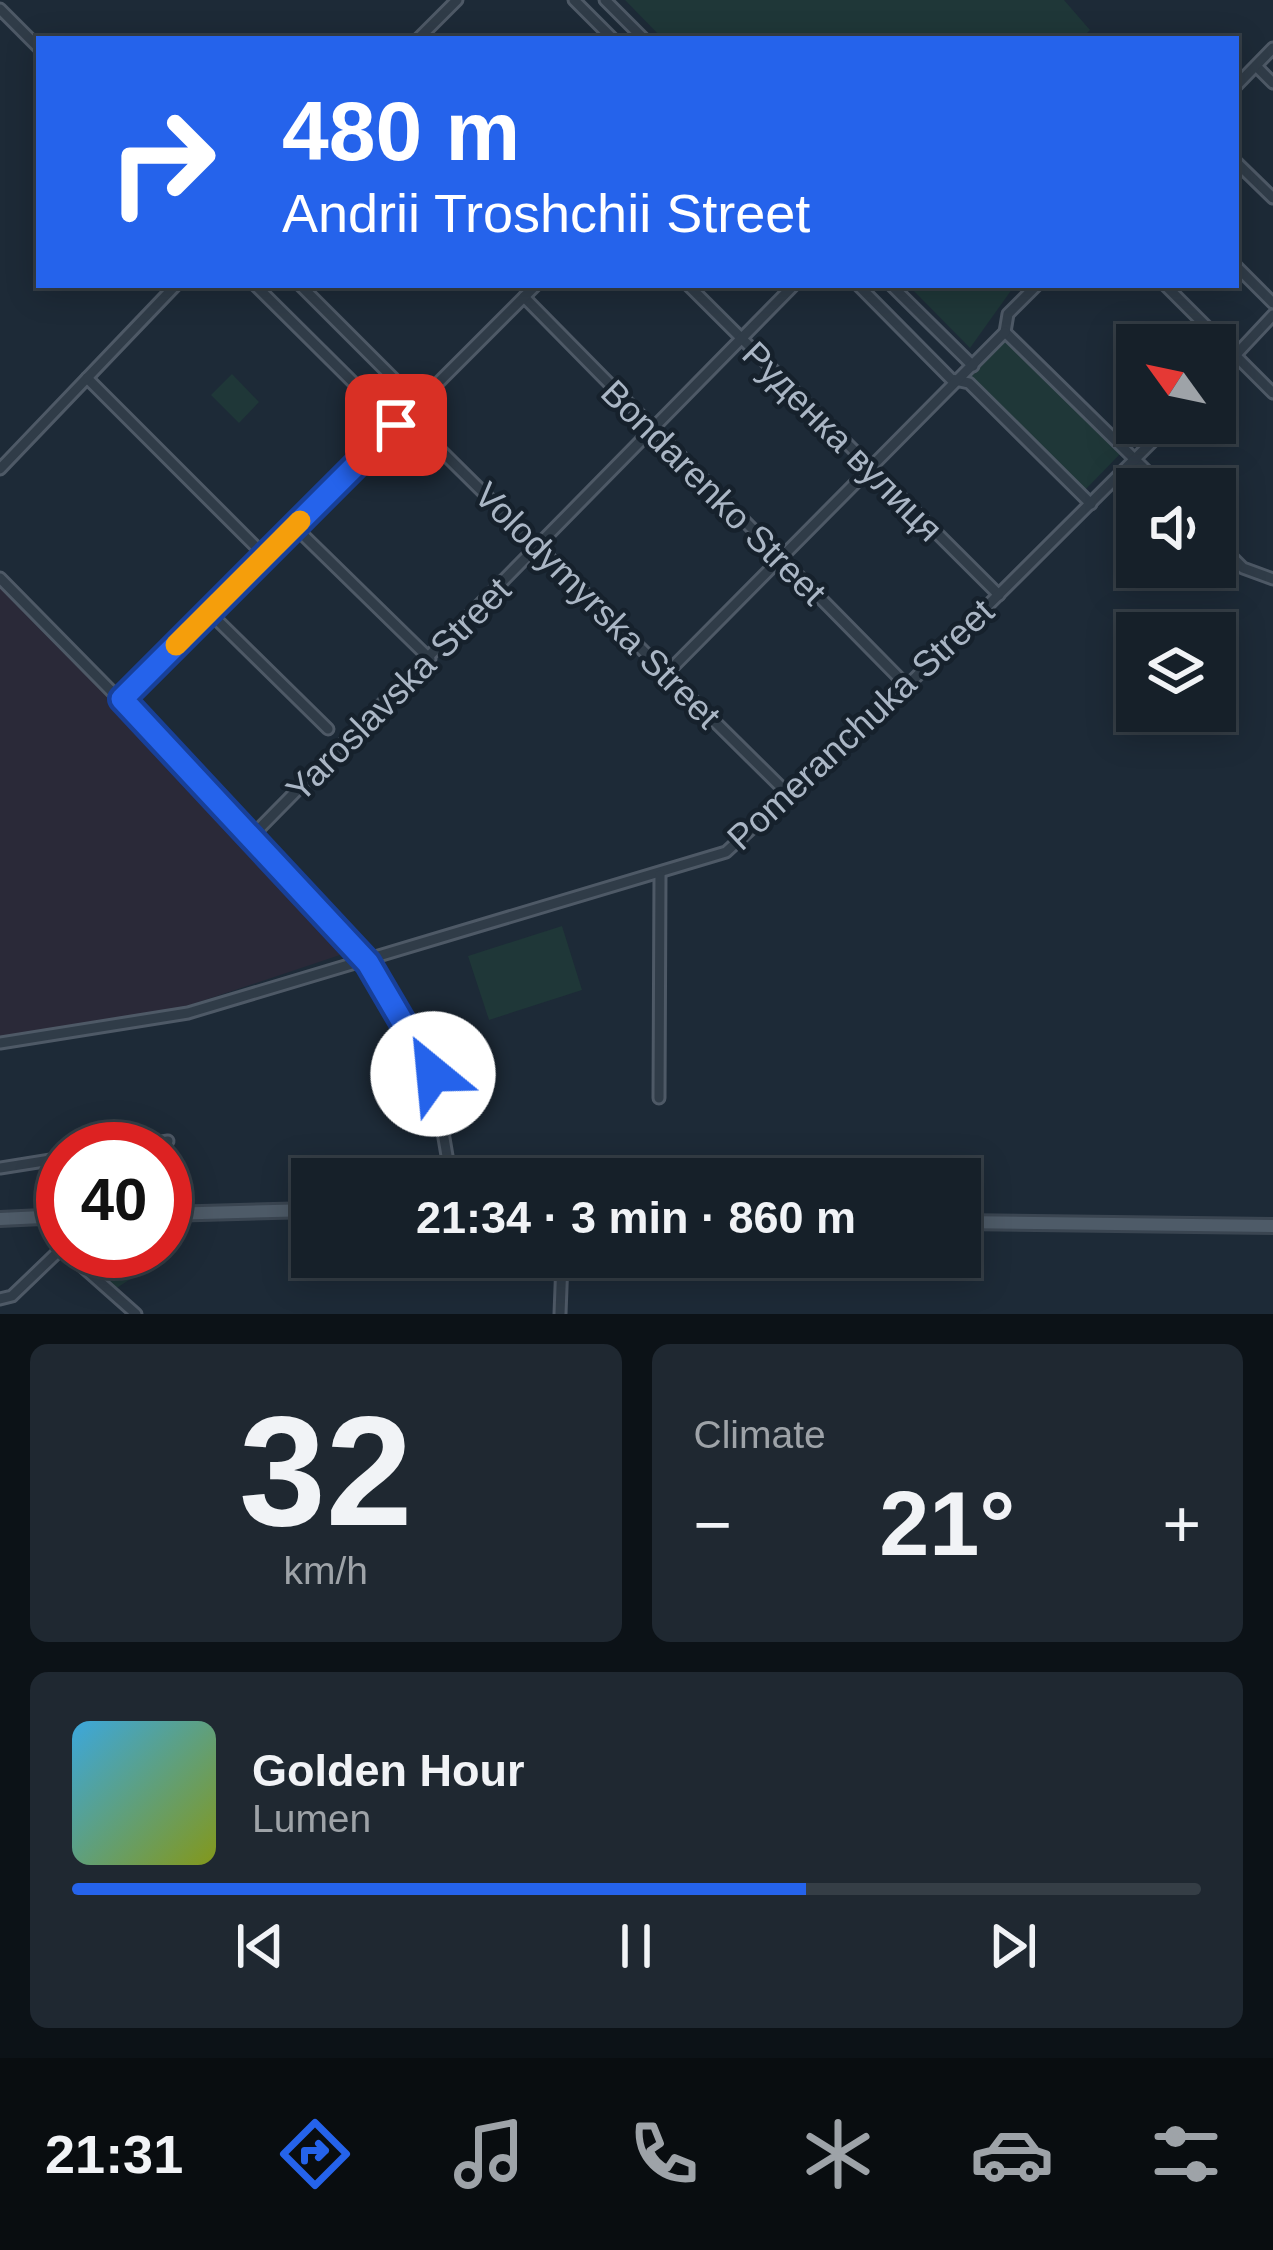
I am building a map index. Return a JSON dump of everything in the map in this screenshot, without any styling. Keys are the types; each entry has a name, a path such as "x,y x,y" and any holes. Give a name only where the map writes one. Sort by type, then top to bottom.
{"main road":[{"path":"192,1213 291,1211"},
{"path":"0,1219 36,1217"},
{"path":"981,1222 1273,1226"}],"street":[{"path":"421,36 457,0"},
{"path":"574,0 610,36"},
{"path":"605,0 641,36"},
{"path":"0,9 36,45"},
{"path":"1239,83 1273,48"},
{"path":"1256,66 1273,83"},
{"path":"1239,165 1273,198"},
{"path":"1239,269 1273,303"},
{"path":"0,469 173,288"},
{"path":"258,288 396,425"},
{"path":"303,288 418,403"},
{"path":"122,699 533,288"},
{"name":"Руденка вулиця","path":"691,288 999,595"},
{"name":"Yaroslavska Street","path":"253,835 791,288"},
{"path":"861,288 958,382 969,383 1091,504"},
{"path":"894,288 973,366"},
{"path":"667,673 958,382 1005,332 1008,314 1034,288"},
{"path":"1169,288 1204,324"},
{"name":"Bondarenko Street","path":"524,297 907,686"},
{"path":"1236,355 1273,315"},
{"path":"1005,332 1144,468"},
{"path":"1236,357 1273,393"},
{"path":"87,378 265,556"},
{"name":"Volodymyrska Street","path":"406,416 789,795"},
{"name":"Pomeranchuka Street","path":"0,1043 188,1013 368,963 726,852 907,686 1151,444"},
{"path":"295,527 430,659"},
{"path":"1236,561 1273,579"},
{"path":"0,578 253,835 368,963 433,1074 447,1158"},
{"path":"209,612 328,729"},
{"path":"658,1099 660,875"},
{"path":"0,1168 36,1162"},
{"path":"0,1299 12,1296 36,1274"},
{"path":"95,1278 136,1314"},
{"path":"560,1314 561,1278"}],"shaded area":[{"path":"0,581 137,717 355,950 184,1007 0,1037"}],"green space":[{"path":"625,0 1064,0 1090,30 1084,36 660,36"},
{"path":"911,288 1013,288 970,348"},
{"path":"1005,340 1121,453 1084,491 968,378"},
{"path":"232,374 259,402 239,423 211,395"},
{"path":"562,926 582,990 489,1020 468,956"},
{"path":"108,1278 132,1278 115,1289"}],"slow traffic":[{"path":"176,645 300,521"}],"route":[{"path":"396,425 122,699 368,963 433,1074"}]}
